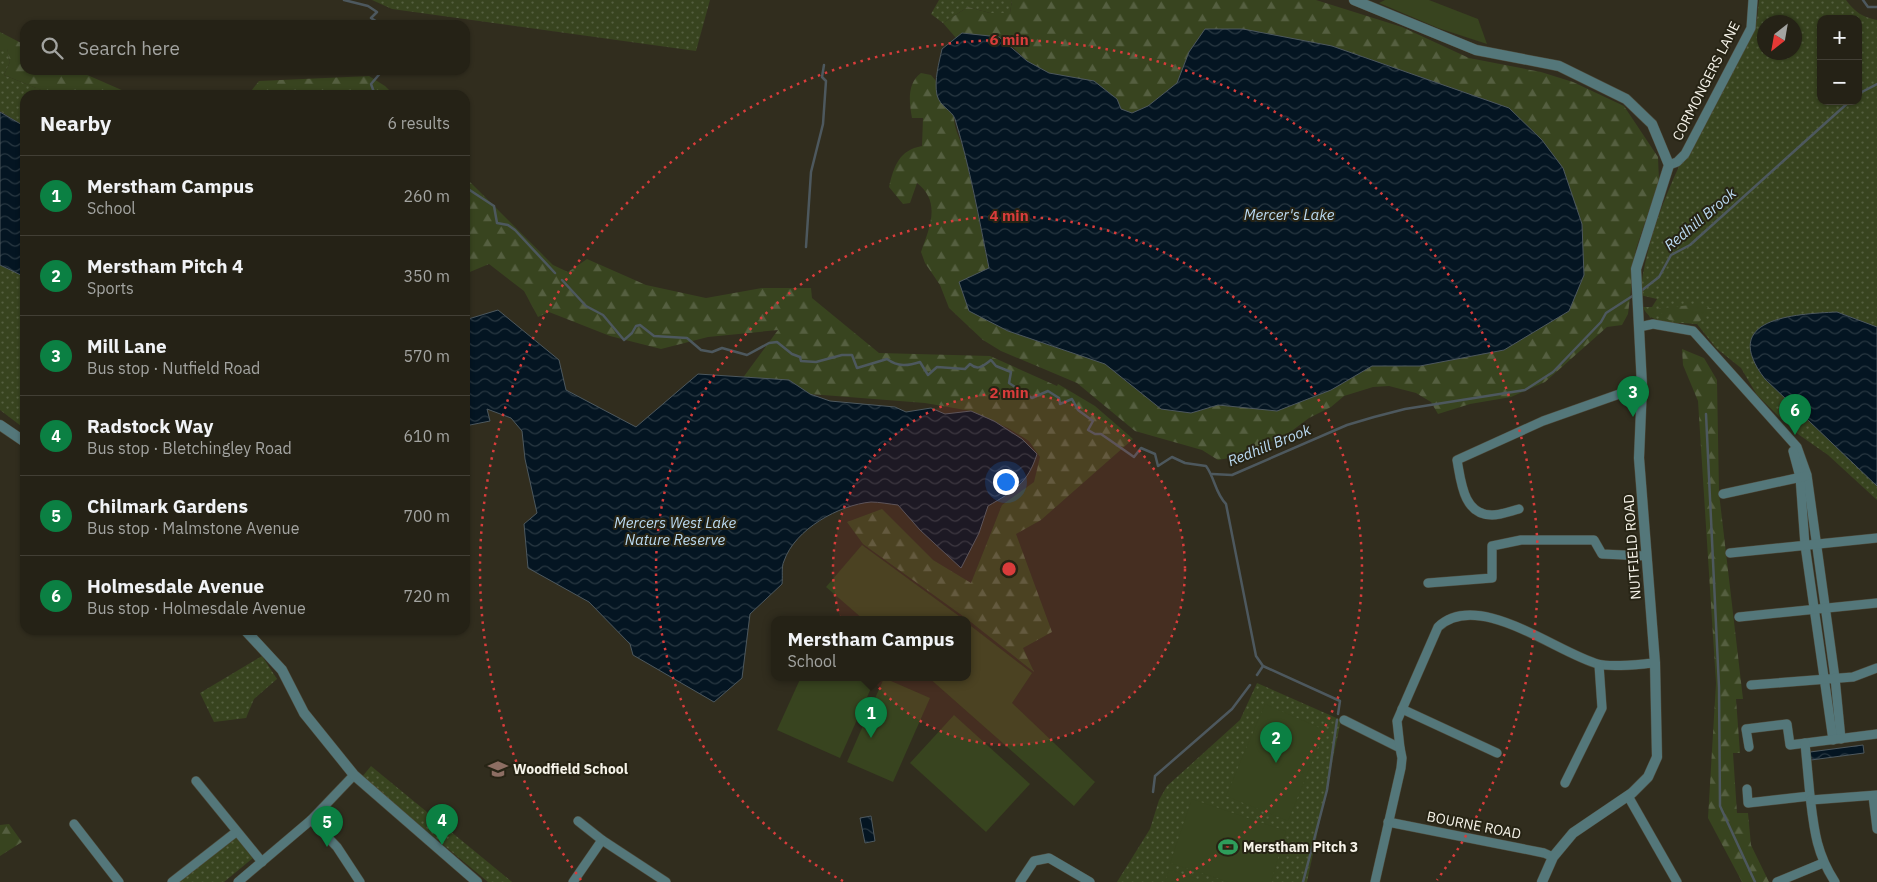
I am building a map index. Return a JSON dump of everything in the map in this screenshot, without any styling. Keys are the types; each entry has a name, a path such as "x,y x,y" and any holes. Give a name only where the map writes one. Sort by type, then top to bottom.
{"street":[{"path":"1354,0 1476,50 1559,66 1626,99 1652,124 1670,165"},
{"name":"CORMONGERS LANE","path":"1670,165 1678,162 1684,154 1751,28 1753,0"},
{"name":"NUTFIELD ROAD","path":"1542,882 1553,857 1573,833 1628,796 1648,777 1657,757 1656,663 1639,458 1642,386 1636,269 1670,165"},
{"path":"1639,327 1653,324 1693,331 1788,438 1804,476 1816,544 1825,681 1837,739"},
{"path":"1519,509 1492,515 1476,510 1466,499 1457,460 1543,421 1642,386"},
{"path":"0,425 20,439"},
{"path":"1723,494 1804,476"},
{"path":"1804,476 1805,545 1835,678 1837,739"},
{"path":"1730,554 1877,538"},
{"path":"1428,583 1492,578 1492,546 1522,540 1594,540 1602,554 1646,556"},
{"path":"1739,617 1877,603"},
{"path":"1375,882 1402,759 1397,721 1438,627 1464,616 1482,615 1501,620 1599,665 1656,663"},
{"path":"250,635 282,670 304,714 354,775 477,882"},
{"path":"1565,783 1602,708 1599,665"},
{"path":"1751,685 1825,681 1835,678 1853,677 1877,668"},
{"path":"1402,709 1497,753"},
{"path":"1344,720 1400,748"},
{"path":"1749,748 1746,729 1787,724 1790,745 1877,734"},
{"path":"1805,743 1810,798 1818,847 1823,863 1835,882"},
{"path":"238,882 311,820 354,775"},
{"path":"196,781 262,862"},
{"path":"1747,789 1748,803 1810,798 1875,796 1877,829"},
{"path":"1628,796 1677,882"},
{"path":"311,820 337,847 360,882"},
{"path":"578,821 602,840 666,882"},
{"name":"BOURNE ROAD","path":"1388,822 1544,853 1553,857"},
{"path":"74,824 119,882"},
{"path":"172,882 236,832"},
{"path":"573,882 602,840"},
{"path":"1020,882 1034,861 1049,858 1090,882"},
{"path":"1777,882 1823,863"}],"green space":[{"path":"372,0 710,0 696,51 392,9"},
{"path":"939,0 1012,0 1010,13 990,13 968,7 943,23 931,14"},
{"path":"1012,0 1316,0 1402,27 1469,58 1541,72 1573,82 1624,106 1658,157 1659,181 1636,249 1628,314 1622,325 1607,327 1545,382 1511,397 1470,404 1438,414 1431,402 1416,393 1389,386 1373,387 1344,396 1331,407 1309,418 1289,433 1240,456 1218,460 1202,450 1135,431 1077,383 1001,351 983,340 949,308 940,285 925,263 921,252 931,216 931,207 925,190 917,183 910,203 903,204 889,187 893,172 903,155 914,148 922,146 923,118 912,118 910,106 911,87 916,77 921,73 931,75 936,81 940,100 954,115 955,125 964,150 989,269 960,282 1008,331 1105,364 1161,409 1191,413 1218,405 1249,408 1331,390 1372,366 1420,366 1504,350 1509,108 1332,46 1222,29 1205,29 1189,52 1177,83 1148,106 1132,113 1121,109 1117,99 1068,77 1049,73 1027,61 1011,45 963,33 956,38 943,23 968,7 990,13 1010,13"},
{"path":"1385,0 1429,0 1478,19 1487,44 1438,28 1379,3"},
{"path":"1759,0 1846,0 1859,13 1877,20 1877,500 1828,455 1795,432 1757,395 1741,368 1716,348 1697,324 1701,321 1696,324 1665,322 1652,317 1643,307 1652,307 1657,299 1640,295 1646,259 1656,223 1685,153 1757,20 1757,60 1802,60 1802,15 1758,15"},
{"path":"0,32 20,42 20,75 87,75 122,90 41,90 4,75 10,62 7,49 0,51"},
{"path":"7,48 10,62 4,75 41,90 20,90 20,124 0,111 0,51"},
{"path":"369,76 389,90 252,90 259,81"},
{"path":"470,182 553,265 568,272 587,259 646,285 706,298 762,288 811,288 812,298 879,353 990,356 1057,386 1058,384 1095,406 1133,439 1041,520 1016,534 1052,632 1023,648 1034,672 971,622 971,616 963,616 863,544 847,522 882,509 933,560 971,583 1002,505 1034,482 1040,457 1029,441 1008,428 971,411 925,403 810,394 789,380 742,379 778,330 708,337 661,349 610,336 549,312 538,317 524,291 489,264 470,272"},
{"path":"0,265 20,275 20,425 0,410"},
{"path":"1699,304 1712,309 1697,324 1669,320 1660,312 1650,318 1647,310"},
{"path":"1682,349 1704,358 1717,380 1719,493 1743,699 1736,699 1740,753 1733,753 1737,813 1748,813 1751,845 1769,882 1742,882 1708,818 1716,683 1698,401 1683,365"},
{"path":"862,545 959,616 860,616 826,587"},
{"path":"971,626 1032,673 1012,703 1095,782 1074,806 933,681 971,681"},
{"path":"262,656 277,679 254,699 246,718 214,722 200,693"},
{"path":"799,681 874,681 840,758 777,730"},
{"path":"883,681 891,681 930,698 893,782 847,762"},
{"path":"1257,683 1341,720 1307,882 1117,882 1150,829 1159,800 1167,786 1240,720"},
{"path":"1265,704 1325,730 1288,821 1226,796"},
{"path":"954,715 1030,784 986,832 910,763"},
{"path":"371,766 512,882 488,882 362,777"},
{"name":"Merstham Pitch 3","path":"1192,799 1286,831 1271,882 1229,882 1170,863"},
{"path":"9,824 22,842 0,856 0,825"},
{"path":"235,836 253,858 224,882 178,882"},
{"path":"1169,870 1207,882 1165,882"}],"water":[{"name":"Mercer's Lake","path":"1205,29 1243,29 1332,46 1509,108 1542,140 1563,168 1582,224 1584,275 1569,311 1504,350 1420,366 1372,366 1331,390 1277,411 1218,405 1191,413 1161,409 1105,364 1008,331 969,311 959,282 989,268 970,174 955,119 941,103 937,95 936,78 942,49 962,33 999,37 1027,61 1049,73 1094,81 1117,99 1121,109 1132,113 1148,106 1177,83 1189,52"},
{"path":"0,112 20,124 20,275 0,265"},
{"name":"Mercers West Lake Nature Reserve","path":"498,310 559,360 566,390 636,427 698,374 789,380 810,394 830,401 895,407 906,412 931,408 945,414 971,411 994,421 1022,439 1037,454 1029,472 1019,485 1013,491 988,506 979,533 961,568 920,530 898,505 871,502 859,504 832,514 808,529 790,549 784,561 782,584 750,614 742,678 714,702 633,655 630,644 589,602 528,568 524,524 537,513 525,459 522,431 511,418 487,409 490,421 470,425 470,318"},
{"path":"1837,312 1877,327 1877,486 1765,379 1753,359 1750,343 1756,332 1767,323 1801,315"},
{"path":"1863,745 1864,753 1811,760 1810,752"},
{"path":"871,816 875,841 865,843 860,818"}],"waterway":[{"name":"Redhill Brook","path":"344,0 368,6 377,12 371,18 374,20"},
{"path":"1863,0 1868,7 1877,7"},
{"path":"806,247 811,172 823,124 826,81 822,77 824,65"},
{"name":"Redhill Brook","path":"373,90 371,84 379,75"},
{"name":"Redhill Brook","path":"1862,92 1877,84"},
{"name":"Redhill Brook","path":"1641,291 1659,277 1671,255 1690,245 1846,105"},
{"name":"Redhill Brook","path":"470,190 494,206 497,223 508,225 515,230 555,273"},
{"name":"Redhill Brook","path":"562,280 586,306 603,315 624,340 632,333 636,326 640,325 654,336 687,338 701,350 712,352 722,348 747,355 769,343 777,342 792,354 800,357 801,361 816,362 842,355 852,355 857,368 887,359 903,365 920,362 928,375 937,367 965,369 970,364 978,367 991,360 996,366 1011,372 1009,383 1032,398 1048,391 1059,398 1060,404 1072,399 1078,410 1093,421 1088,430 1095,434 1101,434 1134,457 1141,448 1155,454 1158,466 1172,457 1185,463 1206,466 1222,500 1226,504 1256,656 1263,666 1340,701 1338,714"},
{"name":"Redhill Brook","path":"1212,474 1232,475 1347,425 1374,417 1405,409 1525,390 1553,372 1601,322 1606,313 1634,295"},
{"path":"1706,414 1719,687 1720,806 1755,882"},
{"path":"1257,675 1263,666"},
{"path":"1153,792 1155,776 1232,709 1250,685"},
{"path":"1303,882 1327,790 1337,720"}],"place":[{"name":"Mill Lane","path":"1633,417"},
{"name":"Holmesdale Avenue","path":"1795,435"},
{"name":"Merstham Campus","path":"871,738"},
{"name":"Merstham Pitch 4","path":"1276,763"},
{"name":"Woodfield School","path":"498,769"},
{"name":"Radstock Way","path":"442,845"},
{"name":"Chilmark Gardens","path":"327,847"},
{"name":"Merstham Pitch 3","path":"1228,847"}]}
